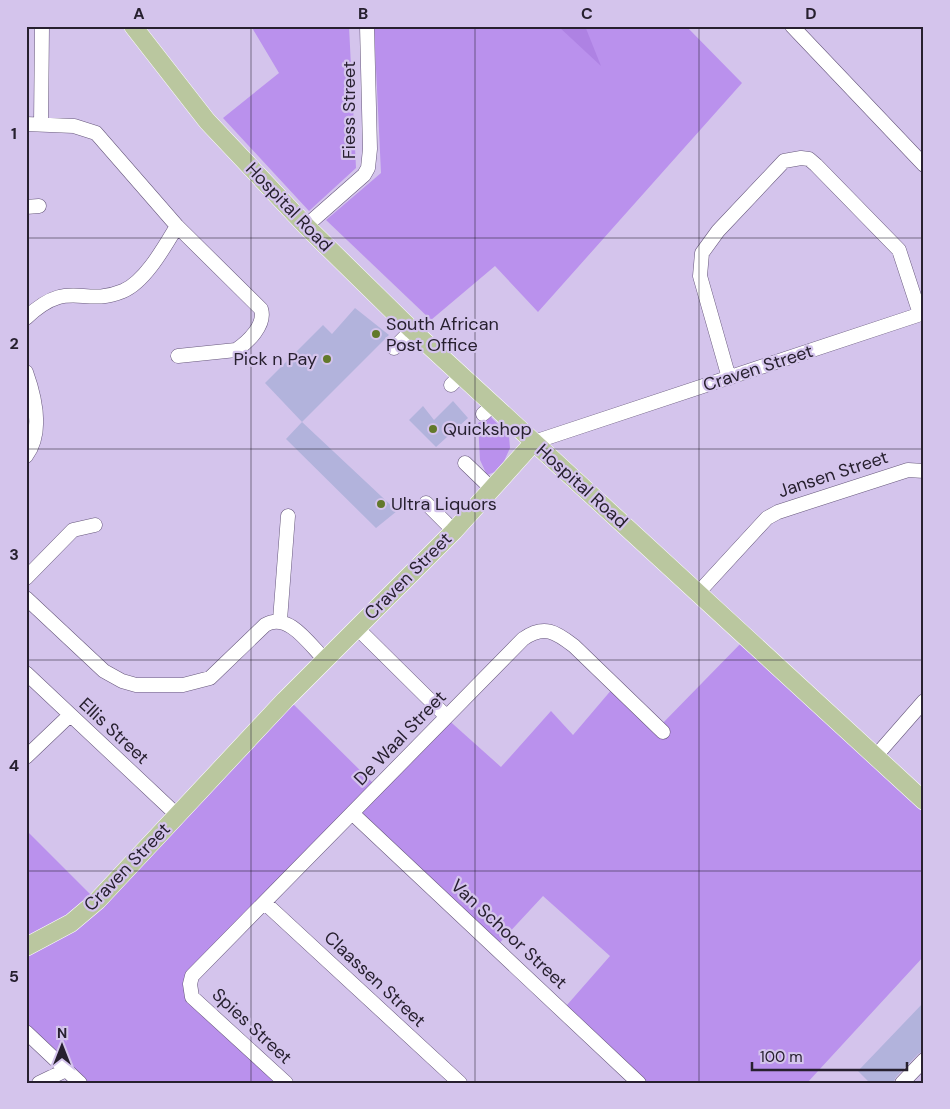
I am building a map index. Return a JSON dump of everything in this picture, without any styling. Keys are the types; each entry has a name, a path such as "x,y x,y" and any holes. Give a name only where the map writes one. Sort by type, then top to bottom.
{"main road":[{"name":"Hospital Road","path":"132,26 207,121 306,226 412,330 456,380 488,410 534,442 924,801"},
{"name":"Craven Street","path":"26,947 55,932 87,910 325,660 454,531 534,442"}],"street":[{"path":"41,125 42,26"},
{"name":"Fiess Street","path":"306,226 355,184 368,168 370,149 367,26"},
{"path":"792,26 924,165"},
{"path":"26,124 74,126 96,133 177,226 252,298 263,314 259,325 236,350 178,356"},
{"path":"730,378 700,276 699,268 702,253 736,211 777,167 790,158 809,159 899,250 922,313"},
{"path":"26,318 49,299 61,295 99,296 124,290 135,282 159,255 177,226"},
{"name":"Craven Street","path":"534,442 622,411 730,378 922,313"},
{"path":"394,348 412,330"},
{"path":"26,372 35,402 36,419 36,433 26,456"},
{"path":"465,462 492,489"},
{"name":"Jansen Street","path":"698,593 766,518 778,512 908,470 924,471"},
{"path":"426,503 454,531"},
{"path":"280,620 288,516"},
{"path":"26,578 73,530 95,525"},
{"path":"26,598 104,671 122,681 136,685 183,685 210,678 265,626 280,620"},
{"path":"280,620 295,630 325,660"},
{"path":"357,628 446,716"},
{"name":"De Waal Street","path":"192,997 190,984 192,976 446,716 523,639 532,633 548,631 558,634 574,646 663,732"},
{"name":"Ellis Street","path":"26,673 177,815"},
{"path":"875,757 924,700"},
{"path":"26,757 70,715"},
{"name":"Van Schoor Street","path":"352,814 639,1083"},
{"name":"Claassen Street","path":"264,903 460,1083"},
{"name":"Spies Street","path":"192,997 286,1083"},
{"path":"26,1032 80,1083"},
{"path":"902,1083 924,1060"},
{"path":"39,1083 66,1070"}],"shaded area":[{"path":"251,26 349,26 356,168 309,211 223,118 279,73"},
{"path":"374,26 686,26 742,83 538,312 495,266 431,320 326,220 381,173"},
{"path":"558,26 585,26 601,66"},
{"path":"491,417 509,436 510,448 500,470 487,475 480,460 478,423"},
{"path":"746,638 924,802 924,956 807,1083 634,1083 560,1013 610,956 543,896 493,950 349,814 192,976 191,999 281,1083 79,1083 26,1034 26,830 93,897 286,697 376,786 444,716 501,767 551,711 573,735 613,688 659,727"}],"building":[{"name":"Pick n Pay","path":"355,308 389,335 302,422 265,383 323,325 332,334"},
{"path":"453,401 468,418 436,447 409,420 423,406 434,420"},
{"path":"302,422 397,511 376,528 286,439"},
{"path":"924,1002 924,1051 918,1054 896,1077 893,1083 870,1083 858,1071"}],"place":[{"name":"South African Post Office","path":"376,334"},
{"name":"Pick n Pay","path":"327,359"},
{"name":"Quickshop","path":"433,429"},
{"name":"Ultra Liquors","path":"381,504"}]}
